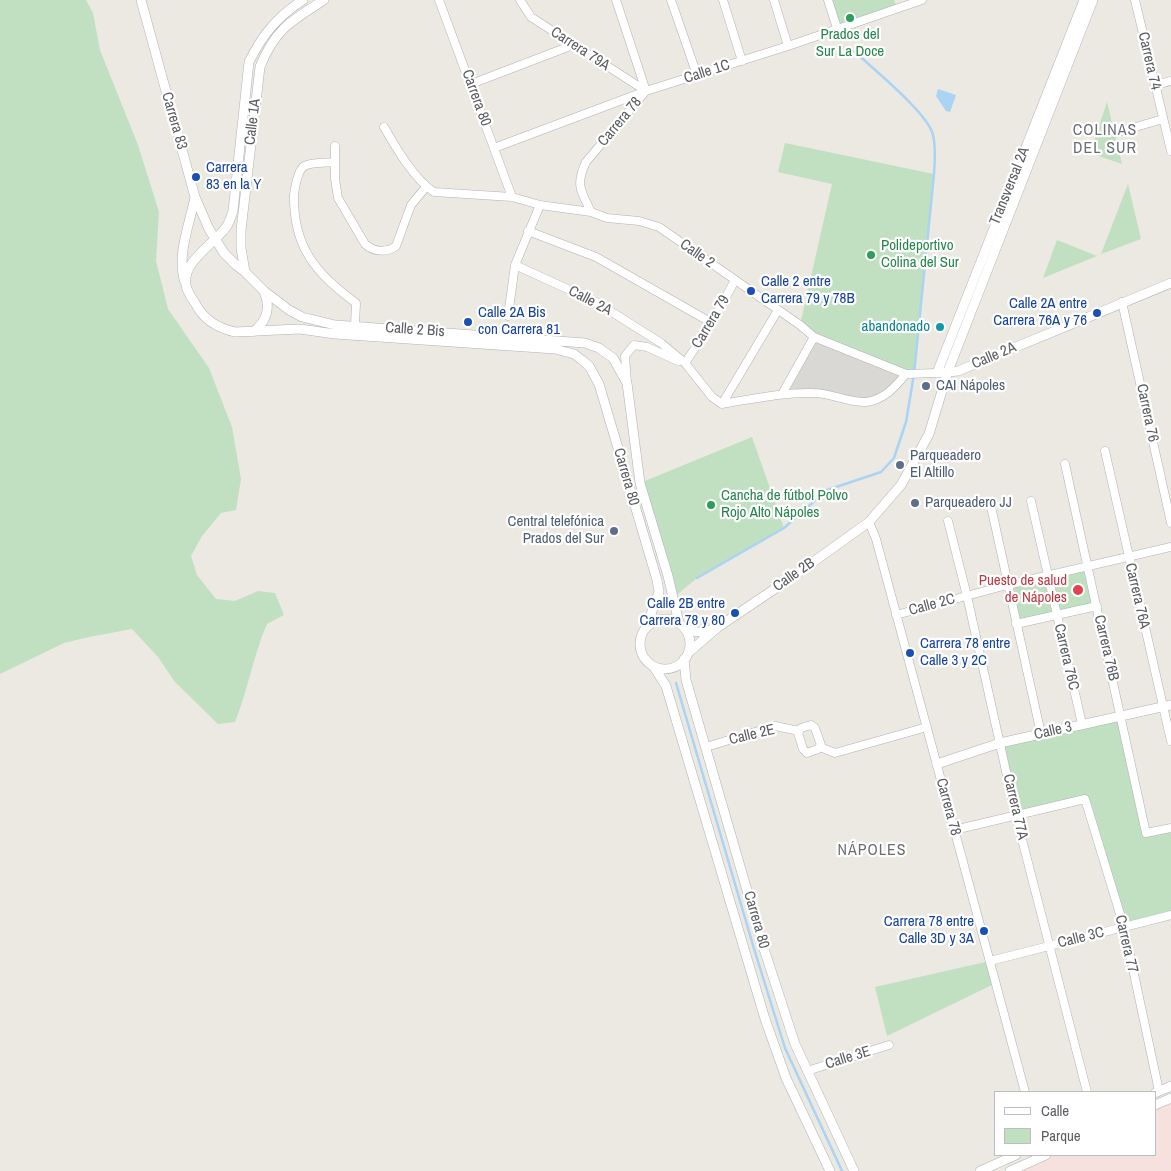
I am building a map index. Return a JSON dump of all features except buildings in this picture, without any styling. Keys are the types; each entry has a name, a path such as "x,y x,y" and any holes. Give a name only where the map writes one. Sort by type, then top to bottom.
{"street":[{"name":"Carrera 83","path":"140,0 195,197 216,239"},
{"name":"Calle 1A","path":"186,288 190,267 227,226 232,211 249,62 258,43 273,23 287,10 303,0"},
{"name":"Calle 1A","path":"246,272 241,248 241,230 260,67 267,48 281,30 324,0"},
{"name":"Carrera 80","path":"439,0 512,196"},
{"name":"Carrera 79A","path":"520,0 531,17 646,91"},
{"name":"Carrera 78","path":"591,212 580,188 580,176 586,162 646,91 616,0"},
{"path":"671,0 697,75"},
{"path":"723,0 742,61"},
{"path":"774,0 788,46"},
{"path":"828,0 837,28"},
{"path":"894,0 897,8"},
{"name":"Calle 1C","path":"494,148 646,91 788,46 922,0"},
{"name":"Transversal 2A","path":"937,372 1084,0"},
{"name":"Transversal 2A","path":"948,371 1093,0"},
{"name":"Carrera 74","path":"1135,0 1171,151"},
{"path":"471,84 573,45"},
{"path":"1155,85 1171,81"},
{"path":"1114,133 1163,119"},
{"path":"335,146 338,198 370,248 376,250 392,249 396,246 411,205 426,187 397,149 384,127"},
{"path":"335,162 308,165 302,170 295,186 294,213 300,242 308,258 333,286 356,303 355,325"},
{"name":"Calle 2","path":"426,187 434,192 512,196 540,204 591,212 607,218 660,227 814,337 906,374 921,375 948,371"},
{"path":"186,288 182,274 182,260 195,197"},
{"path":"508,316 515,265 540,204"},
{"path":"528,231 596,257 712,323"},
{"name":"Calle 2 Bis","path":"216,239 224,253 264,291 289,310 302,316 335,324 585,343 599,348 613,358 627,383"},
{"name":"Calle 2A","path":"515,265 596,302 661,343 685,363 712,397 722,404"},
{"name":"Carrera 79","path":"685,363 712,323 735,280"},
{"name":"Calle 2A","path":"948,371 958,371 1171,283"},
{"name":"Calle 2 Bis","path":"186,288 196,306 208,319 234,332 300,329 335,334 555,349"},
{"path":"253,332 264,321 267,314 267,298 264,291"},
{"name":"Carrera 76","path":"1122,302 1171,523"},
{"path":"722,404 778,310"},
{"path":"782,394 814,337"},
{"name":"Calle 2A","path":"627,383 625,356 634,345 647,347 685,363"},
{"name":"Carrera 80","path":"555,349 574,354 582,360 589,366 599,384 659,592 647,625 640,637 640,651 648,663 654,667 666,686 748,964 776,1051 786,1078 830,1171"},
{"path":"869,522 901,485 929,434 948,371"},
{"path":"722,404 782,394 815,392 865,402 891,392 906,374"},
{"name":"Carrera 80","path":"627,383 640,483 682,625 690,640 686,656 686,680 764,949 795,1044 854,1171"},
{"name":"Carrera 76A","path":"1105,451 1128,557 1167,706 1171,741"},
{"name":"Carrera 76B","path":"1065,464 1146,833 1171,828"},
{"name":"Carrera 76C","path":"1031,502 1082,724"},
{"path":"992,510 1041,734"},
{"name":"Carrera 77A","path":"948,521 967,596 1016,816 1048,946 1088,1091"},
{"name":"Carrera 78","path":"869,522 876,539 1025,1091"},
{"name":"Calle 2B","path":"686,656 718,627 869,522"},
{"name":"Calle 2C","path":"896,615 1008,585 1171,546"},
{"path":"1016,624 1096,606"},
{"path":"647,625 653,621 666,618 682,625"},
{"name":"Calle 2B","path":"682,625 692,632 699,633 718,627"},
{"path":"654,667 661,669 674,667 686,656"},
{"name":"Calle 3","path":"937,764 1000,743 1167,706"},
{"name":"Calle 2E","path":"706,747 775,726 799,731 801,728 811,725 814,726 820,747"},
{"path":"799,731 805,752 818,750 820,747 835,753 927,727"},
{"name":"Carrera 77","path":"1016,816 1085,798 1124,927 1157,1092"},
{"path":"954,830 1016,816"},
{"name":"Calle 3C","path":"990,961 1171,915"},
{"name":"Calle 3E","path":"807,1071 889,1045"},
{"path":"1157,1092 1171,1086"},
{"path":"1156,1105 1171,1098"},
{"path":"980,1171 1014,1156"},
{"path":"1010,1171 1041,1156"}],"shaded area":[{"path":"814,337 906,374 898,384 865,402 815,392 782,394"},
{"path":"1171,1098 1171,1171 1010,1171 1044,1156 1156,1156 1156,1105"}],"green space":[{"path":"0,0 86,0 93,13 100,50 138,145 159,212 156,261 168,309 209,368 232,427 241,479 236,510 221,513 202,536 191,556 197,575 216,599 235,601 258,591 275,593 284,615 267,624 235,722 218,724 175,682 158,657 132,629 64,643 0,674"},
{"name":"Prados del Sur La Doce","path":"828,0 894,0 897,8 837,28"},
{"path":"1107,102 1122,164 1090,153"},
{"name":"Polideportivo Colina del Sur","path":"785,143 934,174 914,374 814,337 800,325 832,184 778,172"},
{"path":"1128,184 1141,239 1101,254"},
{"path":"1057,240 1097,256 1043,278"},
{"name":"Cancha de fútbol Polvo Rojo Alto Nápoles","path":"752,437 784,528 697,578 673,598 640,483"},
{"path":"1088,567 1097,606 1016,624 1007,585"},
{"path":"1121,715 1146,832 1171,828 1171,915 1124,927 1085,799 1016,816 1000,743"},
{"path":"990,961 996,983 887,1036 875,987"}],"water":[{"path":"938,89 956,95 950,112 946,111 936,96"}],"waterway":[{"path":"697,578 784,528 827,490 881,472 894,458 906,422 914,374 934,174 934,140 929,126 921,115 854,51"},
{"path":"676,683 785,1048 842,1171"}],"place":[{"name":"Prados del Sur La Doce","path":"850,18"},
{"name":"Carrera 83 en la Y","path":"196,177"},
{"name":"Polideportivo Colina del Sur","path":"871,255"},
{"name":"Calle 2 entre Carrera 79 y 78B","path":"751,291"},
{"name":"Calle 2A entre Carrera 76A y 76","path":"1097,313"},
{"name":"Calle 2A Bis con Carrera 81","path":"468,322"},
{"name":"abandonado","path":"940,327"},
{"name":"CAI Nápoles","path":"926,386"},
{"name":"Parqueadero El Altillo","path":"900,465"},
{"name":"Parqueadero JJ","path":"915,503"},
{"name":"Cancha de fútbol Polvo Rojo Alto Nápoles","path":"711,505"},
{"name":"Central telefónica Prados del Sur","path":"614,531"},
{"name":"Puesto de salud de Nápoles","path":"1078,590"},
{"name":"Calle 2B entre Carrera 78 y 80","path":"735,613"},
{"name":"Carrera 78 entre Calle 3 y 2C","path":"910,653"},
{"name":"Carrera 78 entre Calle 3D y 3A","path":"984,931"}],"district":[{"name":"COLINAS DEL SUR","path":"1105,140"},
{"name":"NÁPOLES","path":"872,851"}]}
